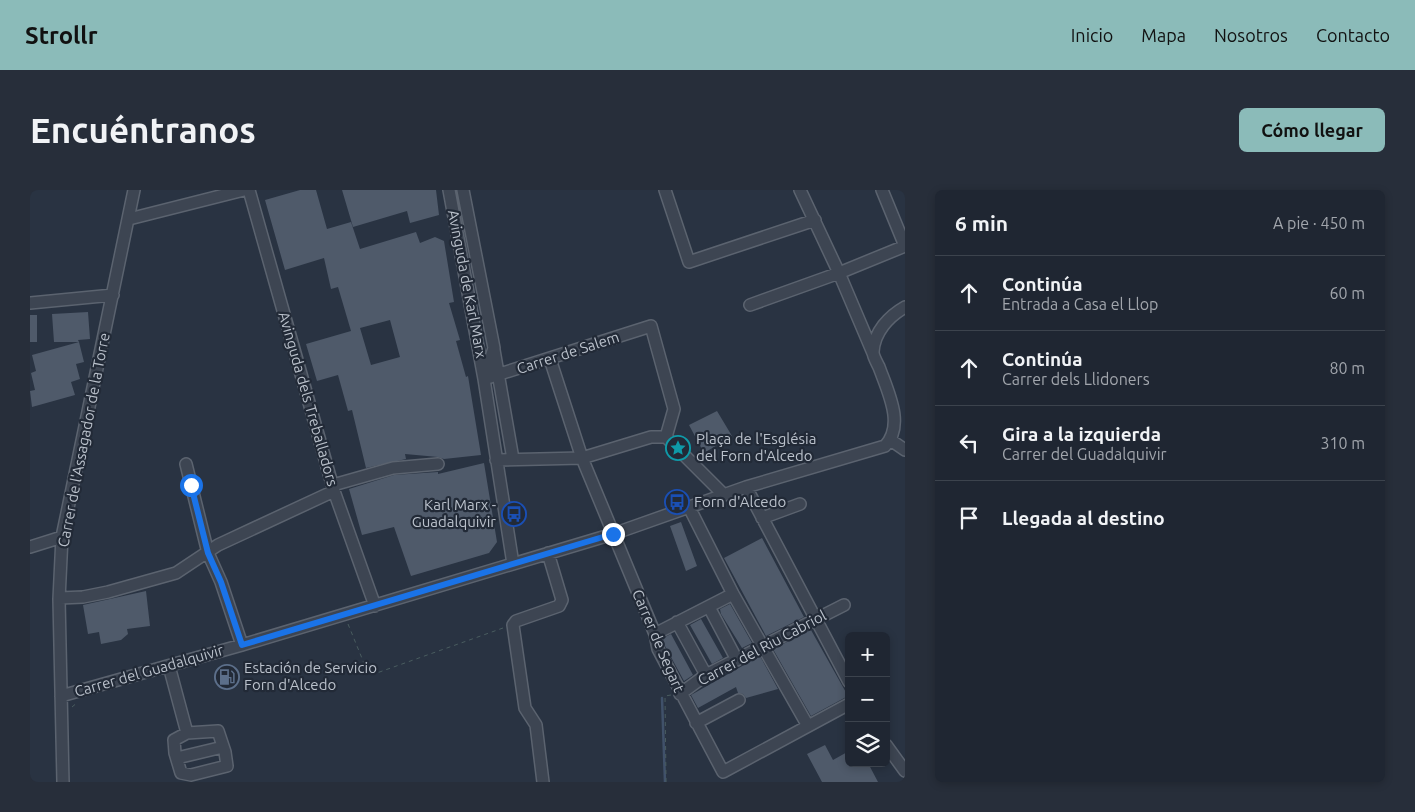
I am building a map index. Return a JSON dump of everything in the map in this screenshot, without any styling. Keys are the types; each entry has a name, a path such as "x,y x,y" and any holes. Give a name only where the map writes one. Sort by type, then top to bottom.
{"street":[{"name":"Carrer de l'Assagador de la Torre","path":"63,782 60,598 62,537 134,190"},
{"path":"129,219 244,190"},
{"name":"Avinguda dels Treballadors","path":"249,190 334,488 375,606"},
{"name":"Avinguda de Karl Marx","path":"449,190 484,379 513,564"},
{"name":"Avinguda de Karl Marx","path":"463,190 514,459"},
{"path":"665,190 689,262 814,220"},
{"path":"800,190 839,273 898,415 899,429 892,441 905,450"},
{"path":"750,305 839,273 905,246 882,190"},
{"path":"30,304 112,295"},
{"path":"873,353 886,321 905,307"},
{"name":"Carrer de Salem","path":"484,379 651,326 674,409 666,437"},
{"name":"Avinguda de Karl Marx","path":"484,379 494,348"},
{"name":"Carrer de Segart","path":"550,359 582,458 655,634 658,649 680,694 723,772 808,726"},
{"path":"496,460 582,458 647,438 666,437 724,495"},
{"name":"Carrer del Guadalquivir","path":"61,696 242,645 548,554 613,534 724,495 885,446 892,441"},
{"path":"186,464 208,553 221,582 242,645"},
{"path":"60,598 83,597 142,584 176,572 218,545 334,488 393,468 438,464"},
{"path":"746,488 846,677"},
{"path":"762,518 800,504"},
{"path":"689,507 733,594 808,726 845,706"},
{"path":"30,547 62,537"},
{"path":"543,782 536,725 525,708 513,625 516,621 559,606 562,600 548,554"},
{"path":"655,634 733,594"},
{"name":"Carrer del Riu Cabriol","path":"680,694 706,676 844,605"},
{"path":"709,607 737,660"},
{"path":"677,622 706,676"},
{"path":"168,666 187,733"},
{"path":"696,722 740,700"},
{"path":"218,731 223,747 227,766 191,775 181,773 176,758 174,740 187,733 218,731"},
{"path":"176,758 223,747"},
{"path":"890,750 905,771"}],"path":[{"path":"344,615 368,673 374,674 513,625"},
{"path":"666,782 665,696 680,694"}],"building":[{"path":"300,190 316,190 327,229 351,222 360,249 416,232 420,243 435,237 444,241 454,302 449,303 460,340 456,341 466,377 468,376 481,455 444,459 405,454 406,459 366,468 352,410 348,411 338,375 317,381 306,344 351,331 338,287 331,289 324,258 285,270 265,200","holes":["390,320 400,357 371,365 360,328"]},
{"path":"342,190 436,190 439,215 410,223 407,211 353,227"},
{"path":"88,312 90,339 78,340 79,342 54,342 52,314"},
{"path":"30,315 37,315 37,342 30,342"},
{"path":"79,342 84,362 76,364 80,379 71,382 75,395 32,407 30,391 35,390 31,373 36,371 32,355"},
{"path":"717,411 732,436 704,453 689,425"},
{"path":"484,463 497,542 489,553 411,576 394,527 362,535 349,489 394,475 438,472 438,474"},
{"path":"681,522 697,566 686,571 670,526"},
{"path":"762,538 804,617 766,636 724,558"},
{"path":"146,591 150,626 127,629 128,634 121,640 101,644 99,632 88,634 83,605"},
{"path":"730,604 752,643 742,648 721,614 720,609"},
{"path":"701,619 723,658 712,664 690,625"},
{"path":"811,630 845,691 845,698 811,716 773,649"},
{"path":"671,634 693,675 684,681 665,646 663,638"},
{"path":"760,656 778,689 746,698 743,694 738,693 736,687 698,708 691,695"},
{"path":"825,745 833,760 845,753 845,767 870,767 878,782 822,782 807,754"}],"waterway":[{"path":"662,698 665,782"}],"place":[{"name":"Plaça de l'Església del Forn d'Alcedo","path":"678,448"},
{"name":"Forn d'Alcedo","path":"677,502"},
{"name":"Karl Marx - Guadalquivir","path":"514,514"},
{"name":"Estación de Servicio Forn d'Alcedo","path":"227,677"}],"route":[{"path":"191,485 208,553 221,582 242,645 613,534"}]}
